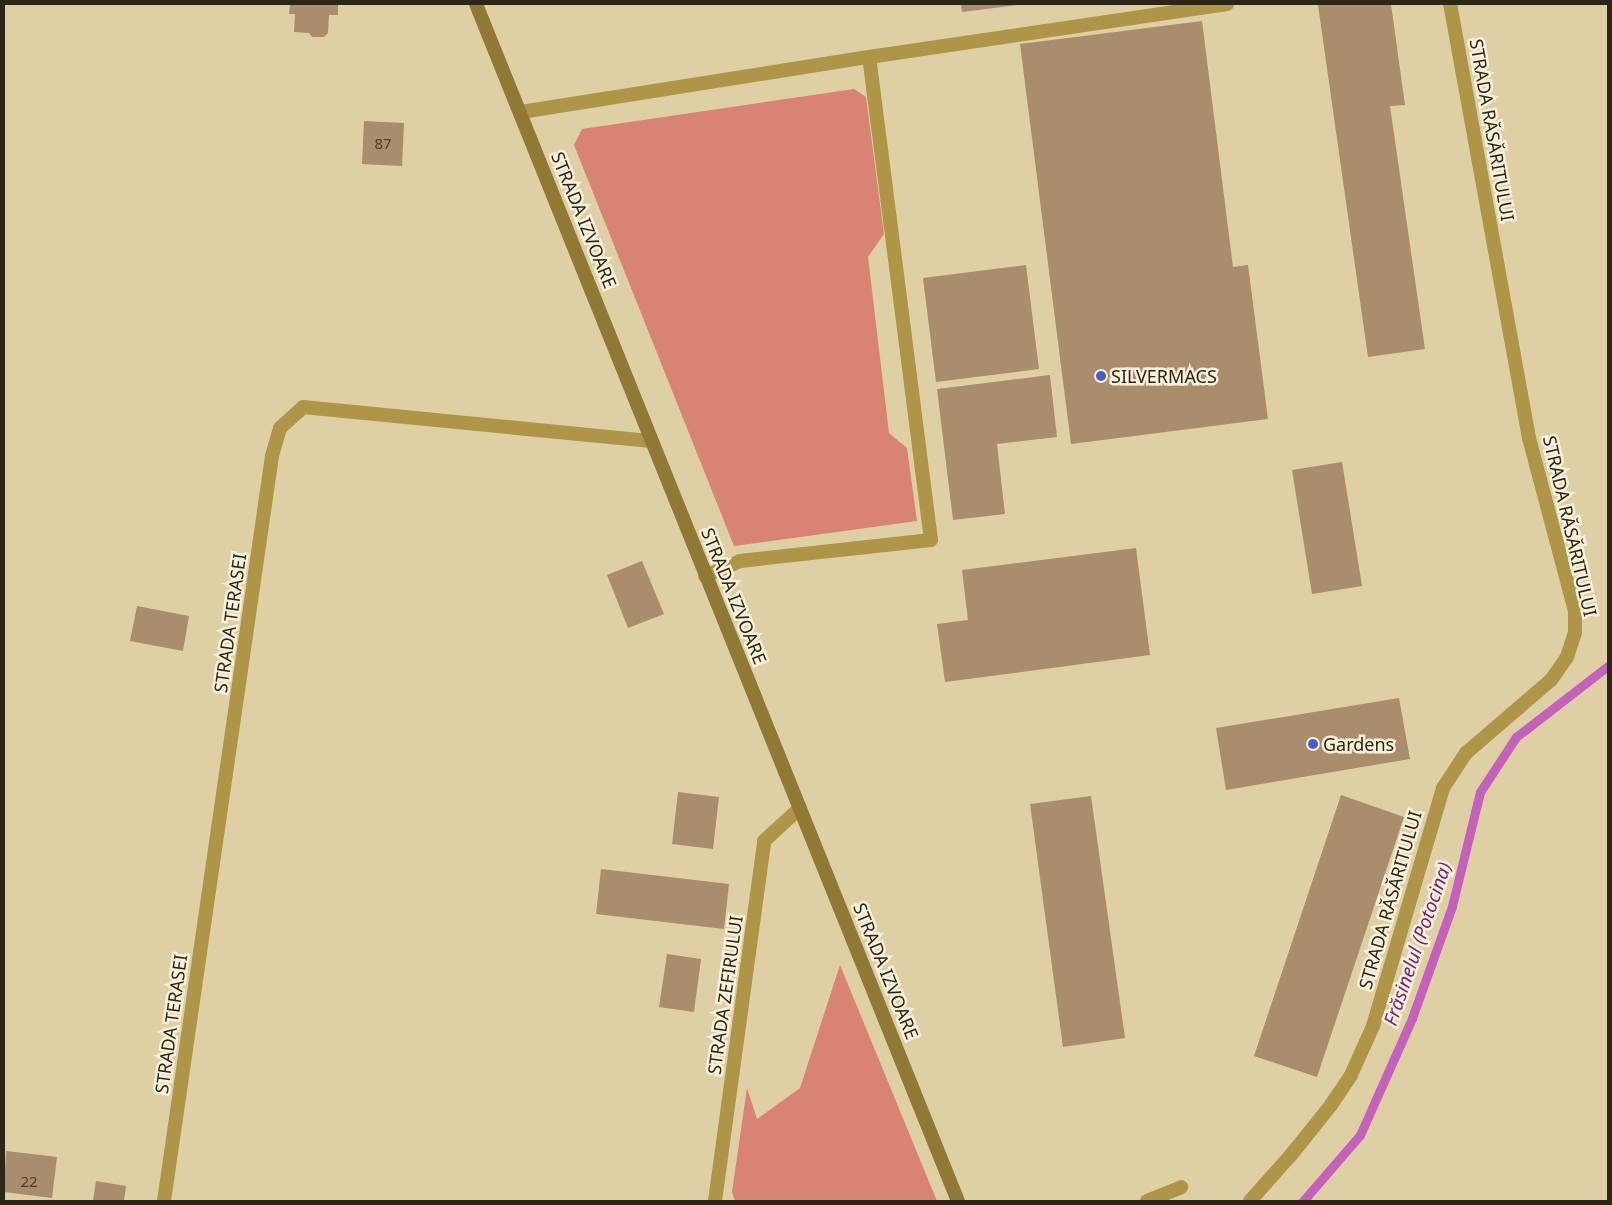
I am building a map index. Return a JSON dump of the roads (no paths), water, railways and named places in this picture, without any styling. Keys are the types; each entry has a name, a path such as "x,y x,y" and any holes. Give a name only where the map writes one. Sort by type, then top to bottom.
{"main road":[{"name":"STRADA IZVOARE","path":"476,4 958,1201"}],"street":[{"path":"521,112 869,56 1227,4"},
{"name":"STRADA RĂSĂRITULUI","path":"1250,1201 1331,1105 1351,1075 1372,1026 1443,788 1466,753 1551,680 1567,657 1575,633 1575,610 1529,438 1450,4"},
{"path":"706,576 740,561 930,540 869,56"},
{"name":"STRADA TERASEI","path":"164,1201 272,456 280,428 303,407 652,441"},
{"name":"STRADA ZEFIRULUI","path":"715,1201 764,841 800,808"},
{"path":"1147,1201 1181,1187"}],"waterway":[{"name":"Frăsinelul (Potocina)","path":"1303,1201 1360,1135 1412,1018 1452,906 1480,792 1516,737 1608,666"}],"place":[{"name":"SILVERMACS","path":"1101,376"},
{"name":"Gardens","path":"1313,744"}]}
